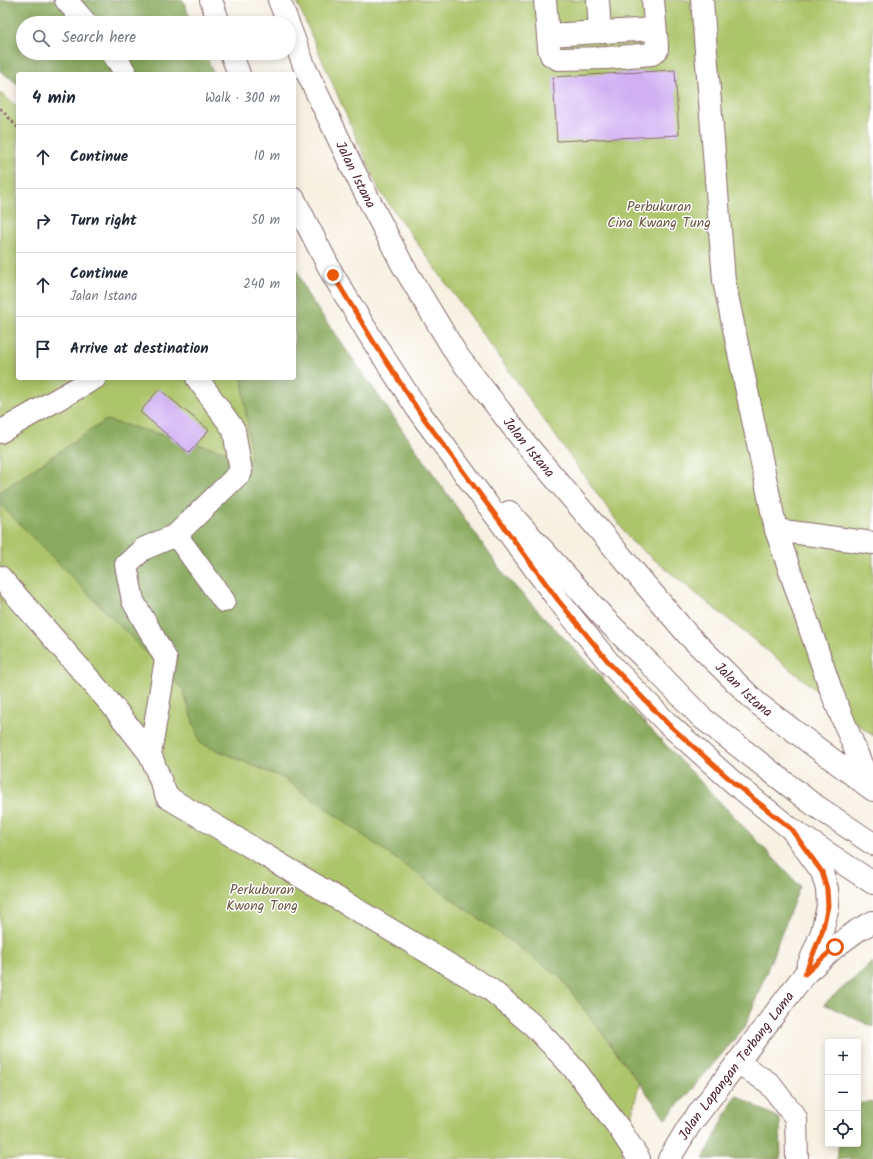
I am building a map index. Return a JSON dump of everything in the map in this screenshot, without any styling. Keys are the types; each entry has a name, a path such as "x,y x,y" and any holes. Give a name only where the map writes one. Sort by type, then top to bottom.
{"main road":[{"path":"66,0 80,16"},
{"path":"210,0 216,16"},
{"name":"Jalan Istana","path":"279,0 285,16"},
{"path":"545,0 548,35 552,55 558,59 607,58 652,54 656,50 657,45 653,0"},
{"path":"598,0 600,32"},
{"path":"702,0 724,281 776,530 832,693 872,789"},
{"path":"548,35 655,29"},
{"name":"Jalan Istana","path":"296,45 305,68 353,170 402,264 457,355 526,444 688,635 757,703 872,789"},
{"path":"117,60 125,72"},
{"path":"234,60 238,72"},
{"path":"296,203 333,275 373,341 420,413 558,600 611,665 667,723 734,783 791,829 873,883"},
{"path":"0,432 91,380"},
{"path":"150,754 166,659 133,602 126,565 143,549 176,535 241,472 234,430 198,380"},
{"path":"420,413 607,621 701,717 810,802 873,844"},
{"path":"776,530 873,542"},
{"path":"176,535 224,601"},
{"path":"0,577 111,704 150,754 167,797 490,989 535,1027 576,1072 619,1128 639,1159"},
{"name":"Jalan Lapangan Terbang Lama","path":"791,829 822,872 827,889 828,906 822,932 805,974"},
{"name":"Jalan Lapangan Terbang Lama","path":"670,1159 689,1126 805,974 835,947 858,930 873,922"},
{"path":"738,1062 769,1083 796,1118 797,1159"}],"path":[{"path":"0,108 16,126"}],"green space":[{"path":"0,0 183,0 189,16 16,16 16,60 208,60 213,72 16,72 16,83 0,71"},
{"name":"Perbukuran Cina Kwang Tung","path":"296,0 873,0 873,736 631,541 379,190"},
{"name":"Perkuburan Kwong Tong","path":"0,93 16,105 16,380 261,380 650,1039 621,1159 0,1159"},
{"path":"296,268 307,294 505,576 800,886 745,1027 666,1119 560,977 285,779 200,743 183,690 0,504 0,492 106,420 251,458 242,380 296,380"},
{"path":"873,962 873,1027 824,1004"},
{"path":"736,1095 780,1119 781,1159 703,1159"},
{"path":"873,1101 873,1159 836,1159 838,1147 861,1147 861,1103"}],"building":[{"path":"675,70 679,135 557,141 553,77"},
{"path":"159,389 209,430 189,453 140,412"}],"route":[{"path":"333,275 373,341 420,413 558,600 611,665 667,723 734,783 791,829 822,872 827,889 828,906 822,932 805,974 835,947"}]}
